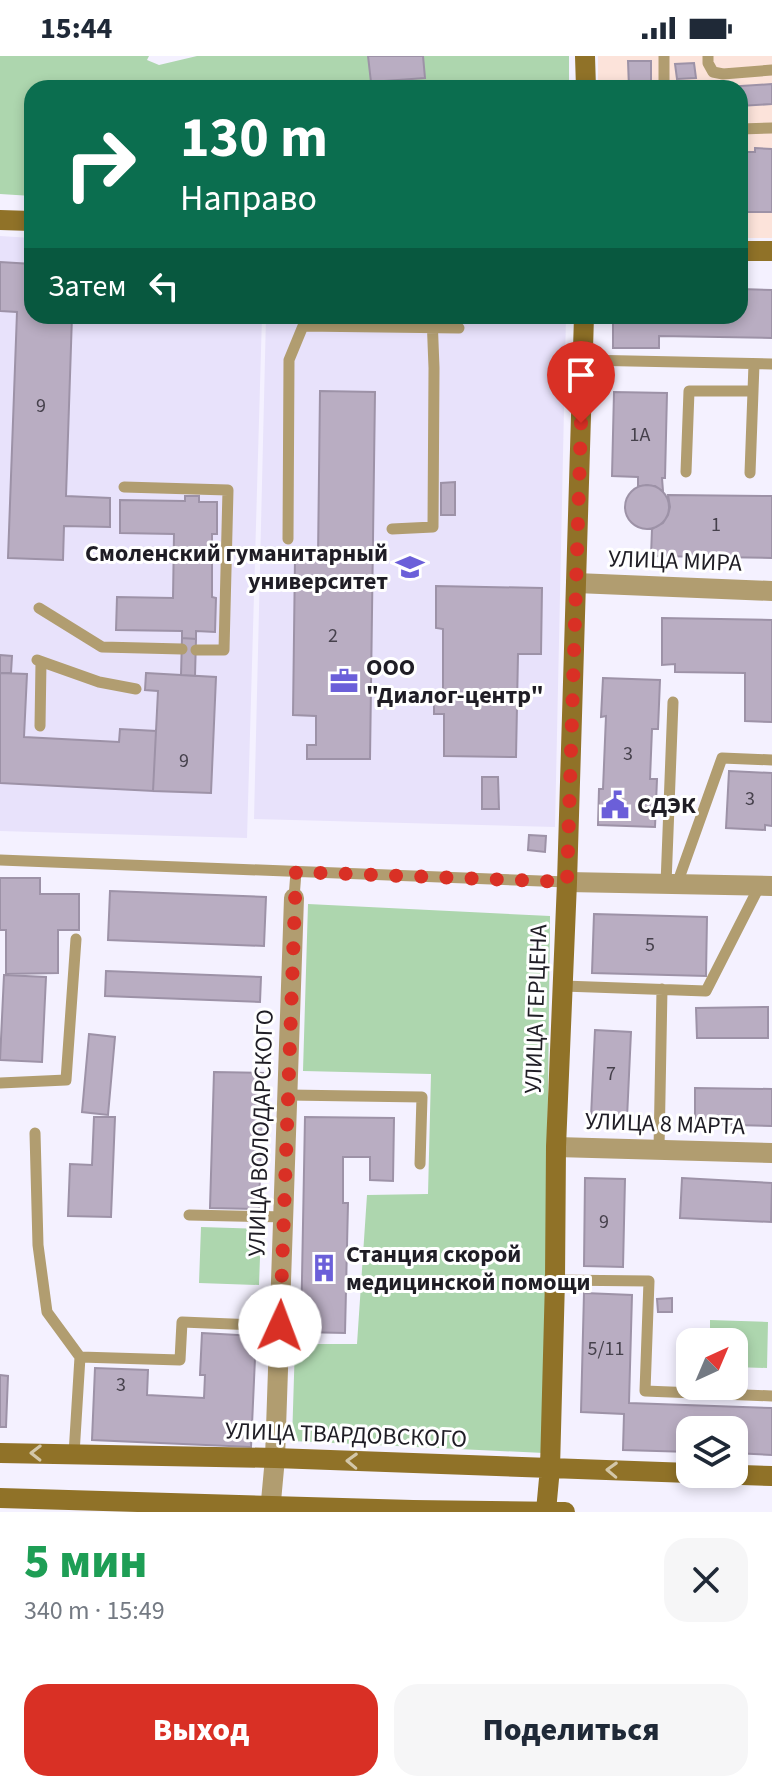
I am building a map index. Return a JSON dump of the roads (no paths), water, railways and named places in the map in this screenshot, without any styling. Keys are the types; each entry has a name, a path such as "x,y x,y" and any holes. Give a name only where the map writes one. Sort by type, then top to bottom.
{"street":[{"path":"585,56 586,80"},
{"path":"0,220 24,221"},
{"path":"748,251 772,251"},
{"name":"УЛИЦА ГЕРЦЕНА","path":"546,1512 550,1468 556,1147 584,324"},
{"name":"УЛИЦА МИРА","path":"576,583 772,591"},
{"path":"567,882 766,886"},
{"name":"УЛИЦА ВОЛОДАРСКОГО","path":"270,1509 275,1458 294,898"},
{"name":"УЛИЦА 8 МАРТА","path":"556,1147 772,1153"},
{"name":"УЛИЦА ТВАРДОВСКОГО","path":"0,1453 275,1458 676,1472"},
{"path":"748,1475 772,1476"},
{"path":"0,1498 59,1506 565,1512"}],"lane":[{"path":"664,56 664,80"},
{"path":"708,56 713,72 772,70"},
{"path":"748,129 772,128"},
{"path":"288,539 289,360 303,324"},
{"path":"392,529 433,527 434,368 431,324"},
{"path":"440,324 459,328"},
{"path":"583,360 772,364"},
{"path":"750,473 754,364"},
{"path":"686,472 689,391 753,391"},
{"path":"124,487 228,490 224,650 196,650"},
{"path":"39,608 102,647 182,649"},
{"path":"40,726 39,661 99,682 136,689"},
{"path":"672,884 673,702"},
{"path":"672,884 722,758 772,760"},
{"path":"0,860 567,882"},
{"path":"294,898 296,872"},
{"path":"563,986 706,991 766,886"},
{"path":"0,1083 66,1080 76,939"},
{"path":"659,1149 662,989"},
{"path":"288,1095 422,1097 420,1164"},
{"path":"35,1133 38,1245 47,1312 80,1357 74,1454"},
{"path":"189,1215 284,1217"},
{"path":"555,1280 649,1281 645,1391 772,1396"},
{"path":"80,1357 180,1360 182,1322 280,1326"}],"place":[{"name":"Смоленский гуманитарный университет","path":"410,567"},
{"name":"ООО \"Диалог-центр\"","path":"344,681"},
{"name":"СДЭК","path":"615,805"},
{"name":"Станция скорой медицинской помощи","path":"324,1268"}]}
